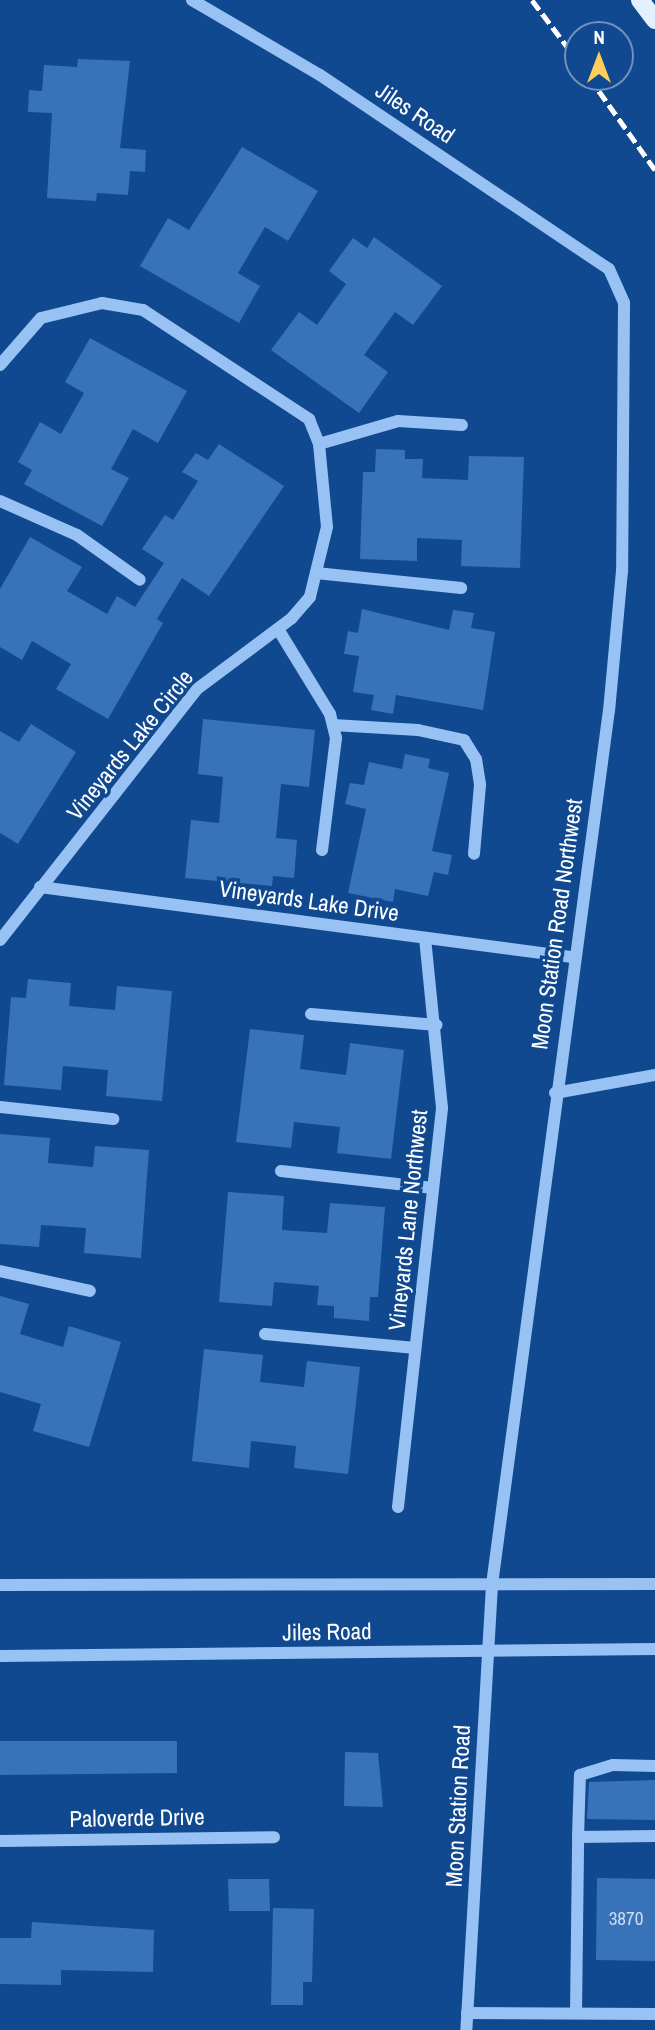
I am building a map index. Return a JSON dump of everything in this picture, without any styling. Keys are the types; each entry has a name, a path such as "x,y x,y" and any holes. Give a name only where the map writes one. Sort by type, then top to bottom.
{"main road":[{"path":"640,0 655,20"}],"street":[{"name":"Jiles Road","path":"192,0 320,75 610,269"},
{"name":"Moon Station Road Northwest","path":"492,1585 572,957 609,710 622,571 624,303 610,269"},
{"name":"Vineyards Lake Circle","path":"0,365 7,350 41,318 102,303 143,310 309,419 319,444 327,527 310,597 278,629 197,689 0,940"},
{"path":"319,444 398,421 462,425"},
{"path":"0,502 77,535 140,580"},
{"path":"316,573 461,588"},
{"path":"278,629 333,725 322,850"},
{"path":"333,725 418,730 464,740 476,759 480,785 474,854"},
{"name":"Vineyards Lake Drive","path":"40,887 572,957"},
{"name":"Vineyards Lane Northwest","path":"398,1507 442,1108 437,1025 425,937"},
{"path":"311,1014 437,1025"},
{"path":"555,1093 655,1075"},
{"path":"0,1107 113,1119"},
{"path":"281,1171 433,1188"},
{"path":"0,1271 90,1291"},
{"path":"265,1334 415,1348"},
{"name":"Jiles Road","path":"0,1585 655,1584"},
{"name":"Moon Station Road","path":"466,2030 492,1585"},
{"name":"Jiles Road","path":"0,1656 655,1649"},
{"path":"576,2014 580,1775 612,1765 655,1766"},
{"path":"578,1838 655,1836"},
{"name":"Paloverde Drive","path":"0,1841 274,1838"},
{"path":"467,2013 655,2014"}],"building":[{"path":"78,59 130,61 120,148 146,150 145,172 130,171 128,195 97,193 96,201 47,198 52,113 28,112 29,90 42,91 44,65 77,67"},
{"path":"242,147 318,191 288,241 265,227 238,273 260,286 239,323 140,266 168,218 189,230"},
{"path":"374,237 442,286 413,325 395,312 364,355 388,372 359,413 271,350 299,312 317,325 346,284 329,271 353,238 367,248"},
{"path":"90,338 187,391 158,443 133,429 111,469 129,478 102,526 24,484 32,470 18,462 40,422 61,434 84,393 65,382"},
{"path":"219,444 284,486 209,596 182,578 157,619 163,623 108,719 56,689 71,664 32,641 22,660 0,647 0,589 30,537 82,567 67,591 107,614 117,596 135,607 164,563 142,549 165,515 173,520 198,481 182,472 196,453 208,460"},
{"path":"376,449 405,450 405,459 423,459 422,478 468,480 469,456 524,457 520,568 461,566 462,540 417,538 417,561 360,559 363,472 375,472"},
{"path":"362,609 449,630 453,610 474,613 471,628 495,632 483,710 396,695 393,714 371,710 374,695 353,692 359,656 344,654 348,631 358,633"},
{"path":"203,719 315,730 309,787 281,784 276,838 297,840 294,878 273,876 272,886 185,878 191,820 219,823 223,777 198,774"},
{"path":"31,724 76,752 18,844 0,833 0,731 19,742"},
{"path":"405,754 430,759 428,768 449,773 432,851 452,855 448,875 434,872 428,896 395,889 393,902 348,893 366,809 345,804 350,783 364,785 369,762 402,769"},
{"path":"28,979 71,983 69,1006 115,1010 117,986 172,991 162,1101 106,1096 108,1070 63,1066 61,1090 4,1085 11,997 26,998"},
{"path":"250,1029 304,1035 300,1069 346,1075 350,1043 404,1050 391,1159 337,1153 340,1127 294,1122 291,1148 236,1142"},
{"path":"0,1134 50,1138 48,1163 93,1167 95,1146 149,1150 141,1258 84,1253 86,1228 41,1225 39,1247 0,1244"},
{"path":"228,1192 284,1196 282,1230 327,1233 330,1203 385,1207 378,1297 370,1297 369,1321 334,1318 334,1306 317,1305 319,1286 274,1282 272,1306 219,1302"},
{"path":"0,1296 29,1304 20,1334 63,1347 69,1326 121,1342 89,1447 33,1431 41,1404 0,1392"},
{"path":"204,1349 263,1355 260,1382 304,1387 307,1361 360,1367 348,1474 294,1468 296,1446 251,1441 249,1468 192,1461"},
{"path":"0,1741 177,1741 177,1773 0,1775"},
{"path":"345,1752 378,1753 383,1807 344,1806"},
{"path":"655,1780 655,1820 587,1819 589,1782"},
{"path":"597,1878 655,1879 655,1961 596,1960"},
{"path":"228,1879 269,1879 270,1911 229,1911"},
{"path":"273,1908 314,1909 312,1982 303,1982 303,2005 271,2005"},
{"path":"32,1922 154,1930 153,1972 61,1970 61,1985 0,1984 0,1938 31,1938"}],"railway":[{"path":"532,0 564,42"},
{"path":"599,91 655,170"}]}
